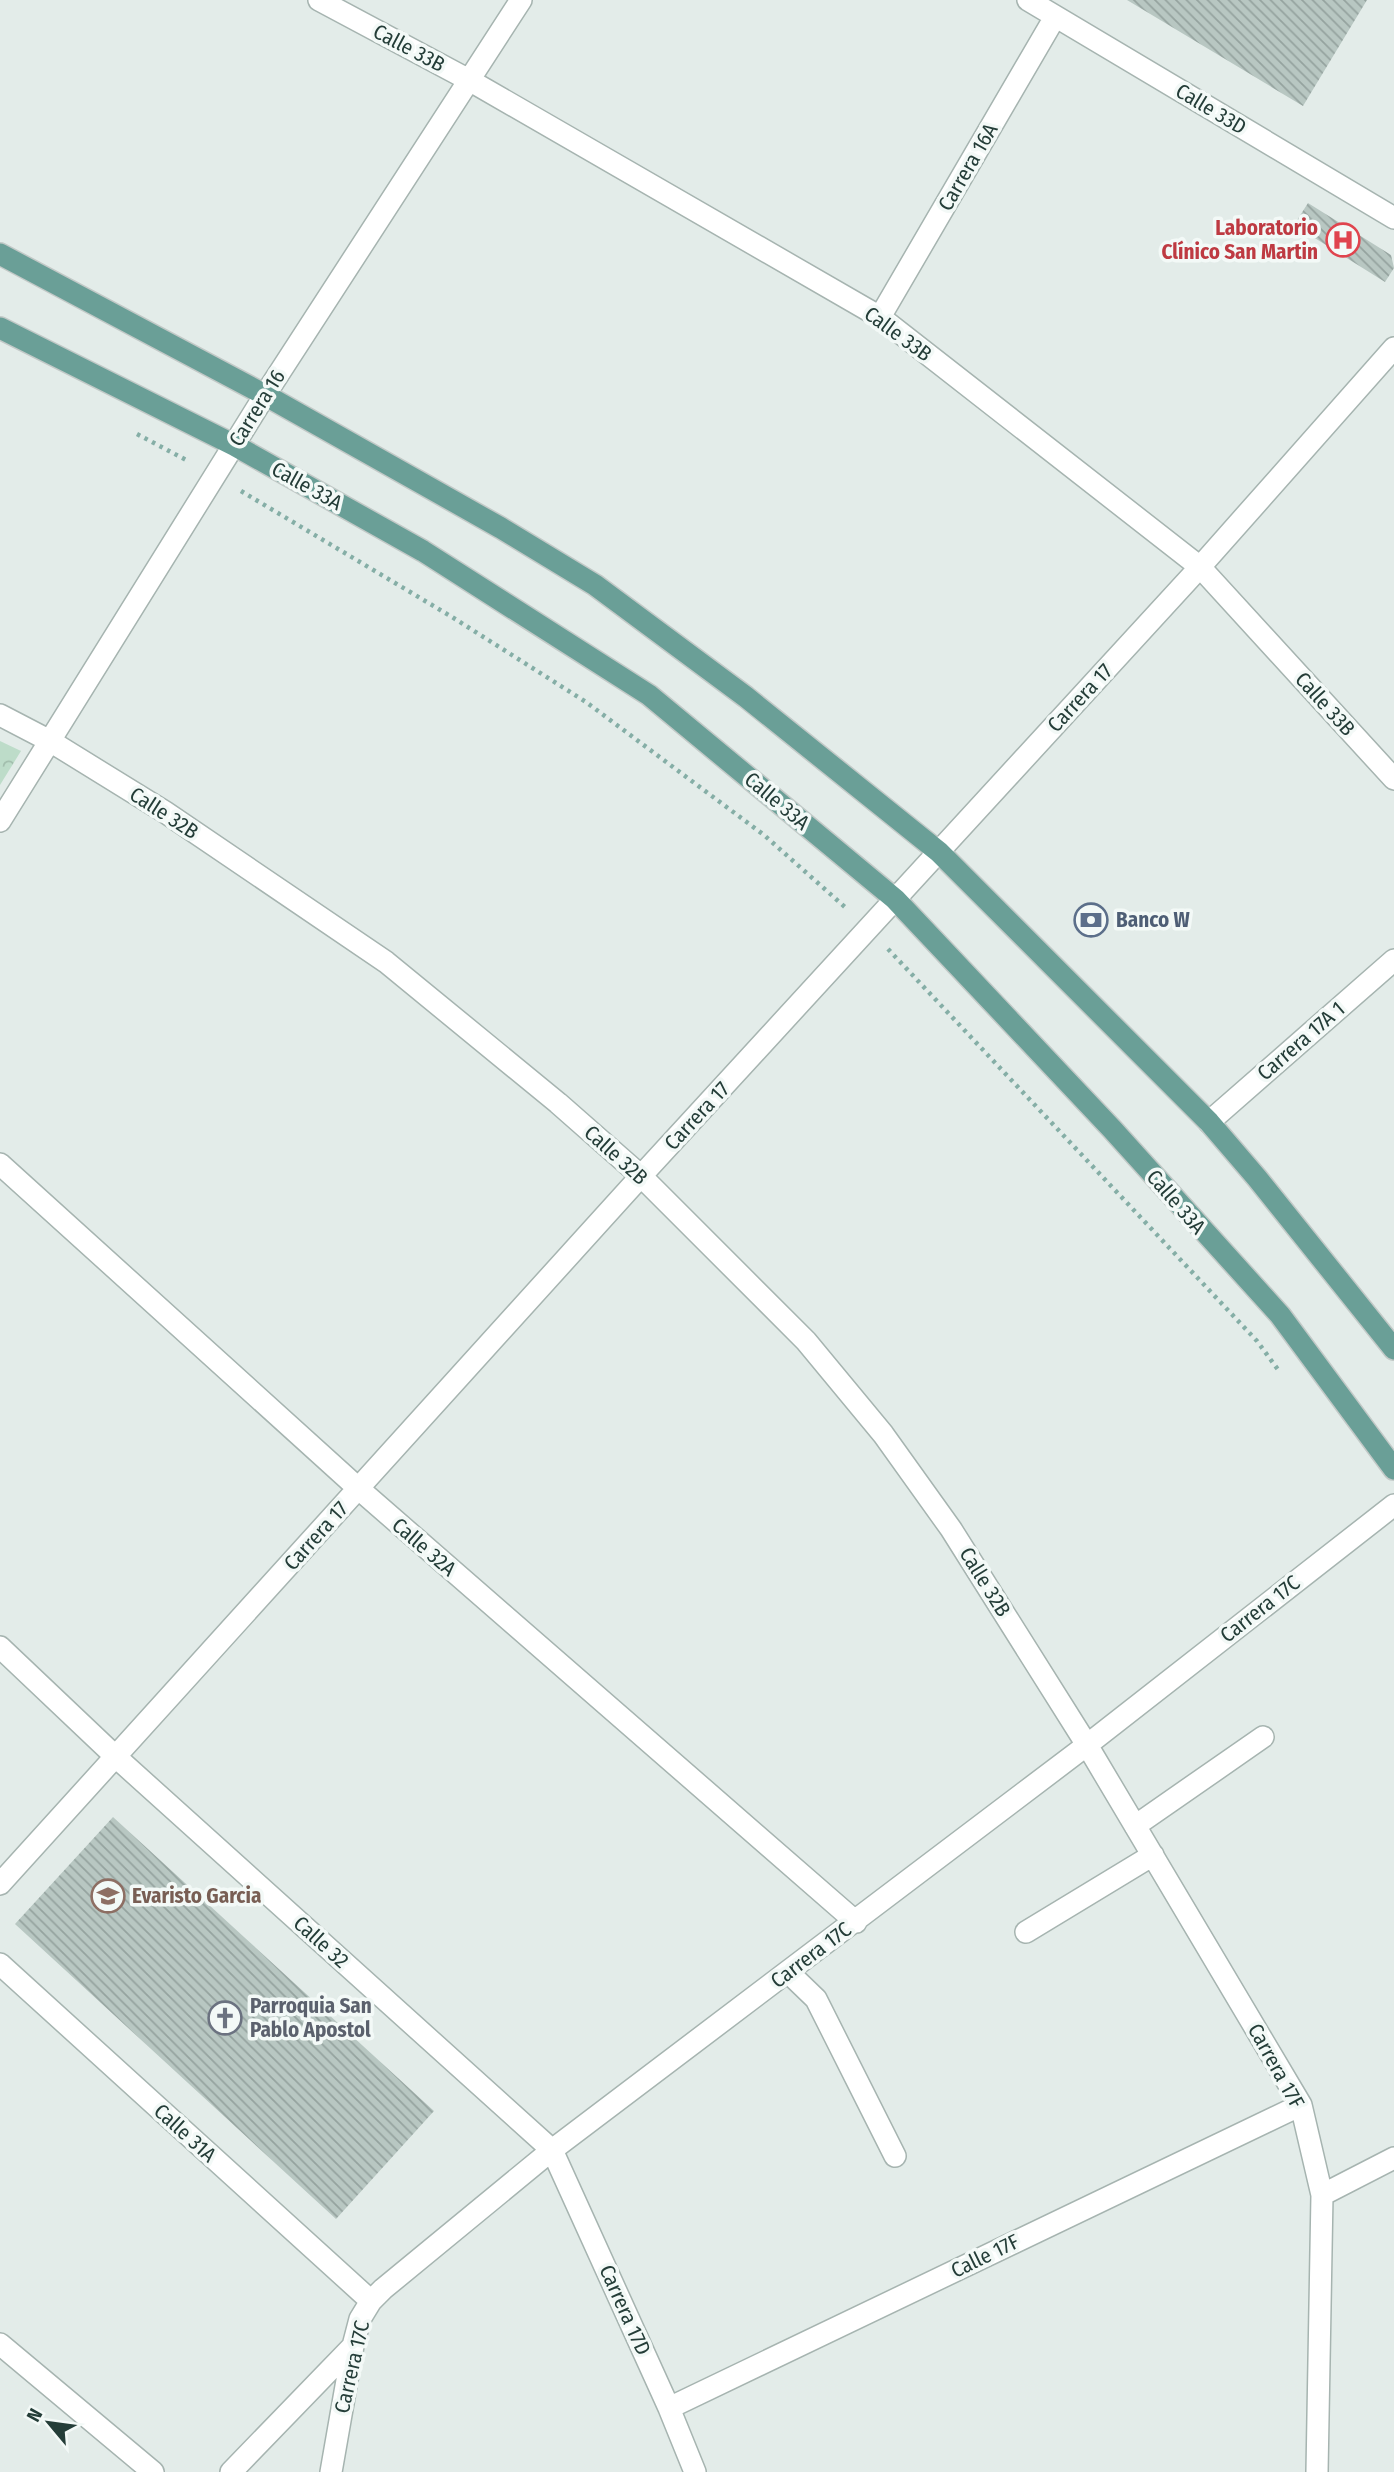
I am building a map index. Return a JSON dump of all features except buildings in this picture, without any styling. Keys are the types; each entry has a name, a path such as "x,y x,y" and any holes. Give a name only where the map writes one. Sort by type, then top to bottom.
{"main road":[{"path":"0,254 265,395 501,528 595,585 746,697 939,852 1209,1122 1266,1188 1394,1349"},
{"name":"Calle 33A","path":"0,328 234,445 423,551 649,695 895,899 1112,1129 1280,1315 1394,1469"}],"street":[{"name":"Calle 33B","path":"319,0 469,80 880,317 1200,567 1394,779"},
{"name":"Carrera 16","path":"0,821 265,395 521,0"},
{"name":"Calle 33D","path":"1028,0 1394,218"},
{"name":"Carrera 16A","path":"880,317 1055,17"},
{"name":"Carrera 17","path":"0,1884 641,1177 1200,567 1394,348"},
{"name":"Calle 32B","path":"0,715 50,741 165,812 386,962 558,1103 641,1177 806,1341 883,1434 951,1529 1087,1745"},
{"name":"Carrera 17A 1","path":"1209,1122 1394,960"},
{"name":"Calle 32A","path":"0,1164 359,1489 856,1922"},
{"name":"Carrera 17C","path":"331,2472 353,2346 360,2319 371,2301 552,2150 1087,1745 1394,1504"},
{"name":"Calle 32","path":"0,1647 117,1757 552,2150"},
{"path":"1135,1826 1263,1737"},
{"name":"Carrera 17F","path":"1087,1745 1301,2105 1322,2195 1317,2472"},
{"path":"1026,1932 1153,1855"},
{"name":"Calle 31A","path":"0,1964 371,2301"},
{"path":"788,1972 816,1999 895,2156"},
{"name":"Calle 17F","path":"669,2408 1301,2105"},
{"name":"Carrera 17D","path":"552,2150 669,2408 695,2472"},
{"path":"1322,2195 1394,2158"},
{"path":"0,2344 153,2472"},
{"path":"231,2472 353,2346"}],"path":[{"path":"132,431 215,475 441,610 586,702 764,835 869,928 1257,1341 1281,1373"}],"green space":[{"path":"0,741 21,751 0,785"}],"place":[{"name":"Laboratorio Clínico San Martin","path":"1343,240"},
{"name":"Banco W","path":"1091,920"},
{"name":"Evaristo Garcia","path":"108,1896"},
{"name":"Parroquia San Pablo Apostol","path":"225,2018"}]}
